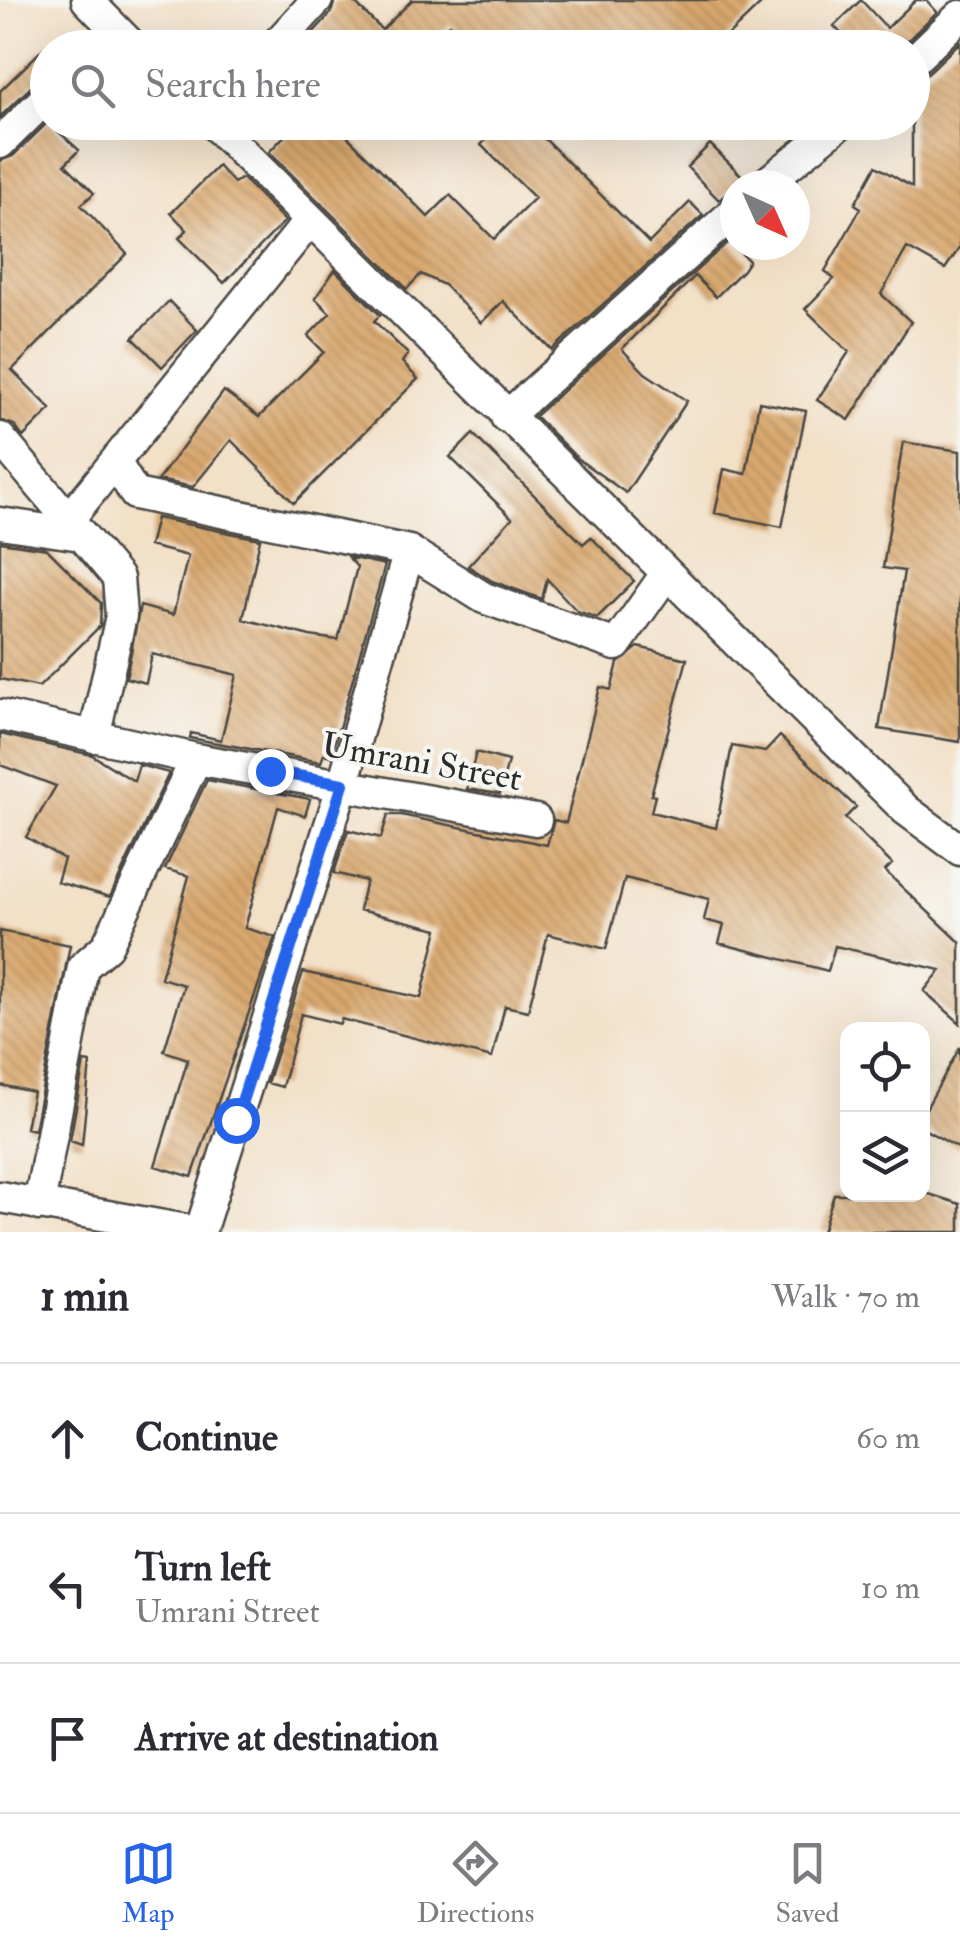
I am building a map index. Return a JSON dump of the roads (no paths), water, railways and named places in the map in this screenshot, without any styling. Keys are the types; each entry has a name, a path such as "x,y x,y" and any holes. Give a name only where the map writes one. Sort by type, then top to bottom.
{"street":[{"path":"86,0 107,30"},
{"path":"290,30 317,0"},
{"path":"930,45 960,16"},
{"path":"0,143 30,114"},
{"path":"230,140 906,810 960,850"},
{"path":"783,170 820,140"},
{"path":"75,528 116,464 310,220"},
{"path":"506,417 720,224"},
{"path":"0,438 118,578 121,616 94,736"},
{"path":"116,464 136,494 409,551 484,598 616,645 666,574"},
{"path":"0,524 75,528"},
{"path":"0,1198 199,1232 343,784 409,551"},
{"name":"Umrani Street","path":"0,715 196,759 536,820"},
{"path":"39,1205 84,967 107,946 196,759"}]}
